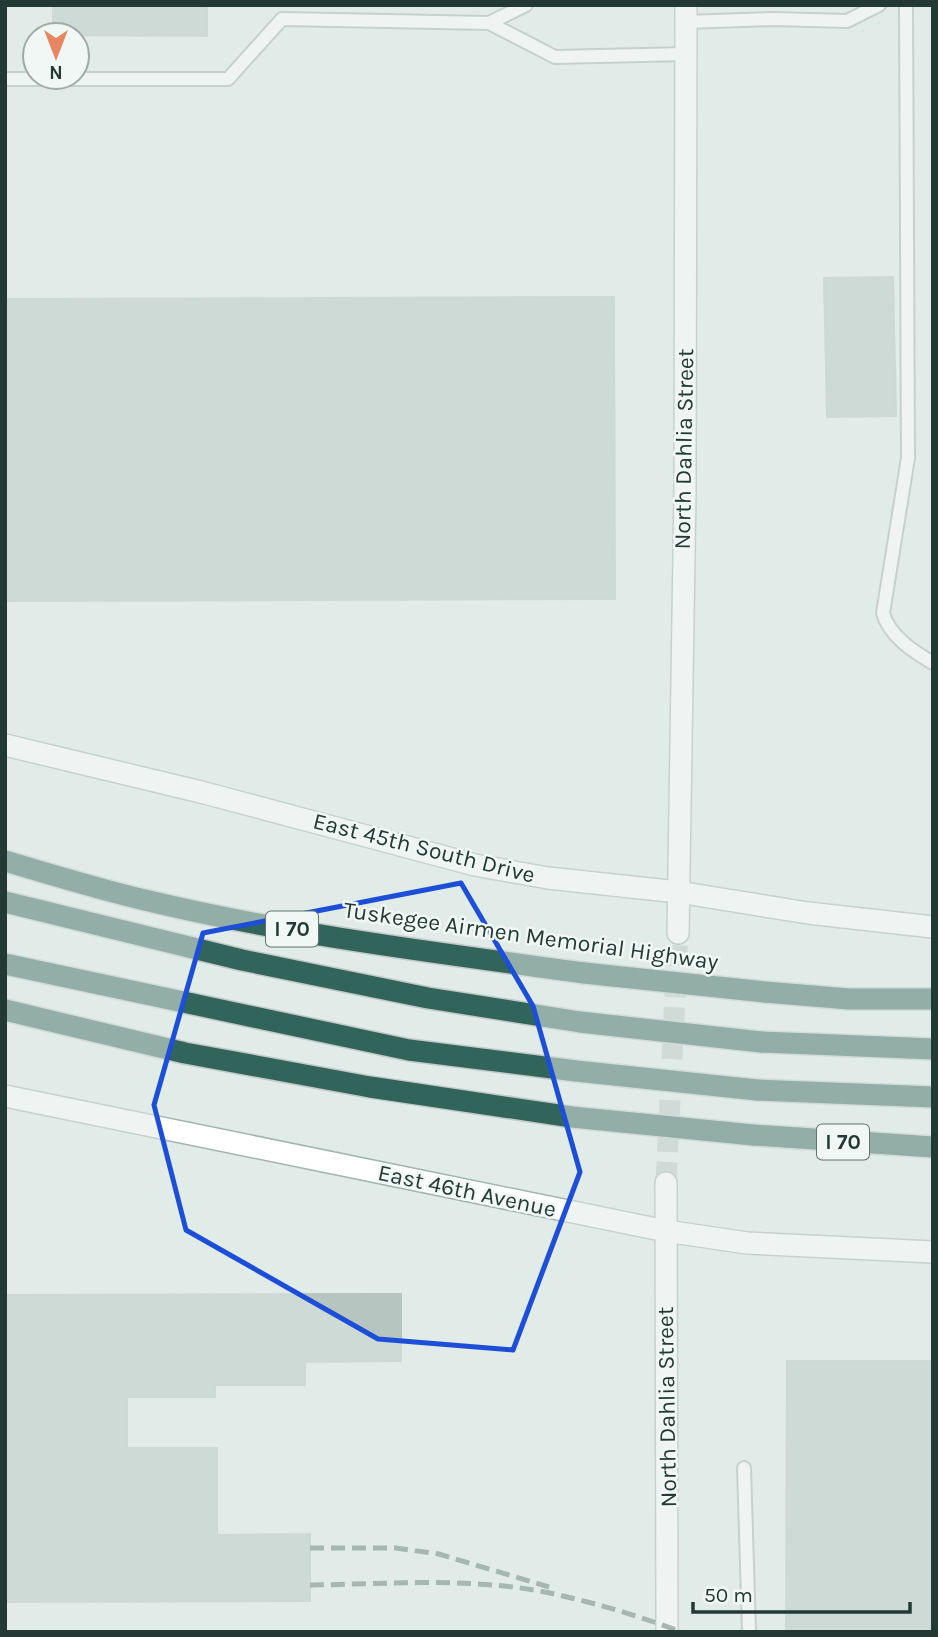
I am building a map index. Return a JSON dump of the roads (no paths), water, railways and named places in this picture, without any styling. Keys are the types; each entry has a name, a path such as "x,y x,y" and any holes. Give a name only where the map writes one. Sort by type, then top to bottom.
{"highway":[{"name":"Tuskegee Airmen Memorial Highway","path":"5,861 147,901 235,920 439,953 584,973 765,992 849,999 933,999"},
{"path":"5,902 269,965 428,998 580,1023 761,1042 933,1049"},
{"path":"5,964 382,1045 576,1071 757,1090 933,1097"},
{"name":"I 70","path":"5,1010 185,1053 370,1087 572,1117 753,1135 933,1147"}],"main road":[{"name":"North Dahlia Street","path":"678,933 685,492 686,14"},
{"name":"East 45th South Drive","path":"5,746 201,792 475,865 548,878 678,892 808,914 933,928"},
{"name":"East 46th Avenue","path":"5,1096 666,1231 761,1244 933,1252"},
{"name":"North Dahlia Street","path":"667,1183 667,1632"}],"lane":[{"path":"489,23 526,5"},
{"path":"686,14 847,21 878,5"},
{"path":"906,5 908,458 883,613 894,633 914,652 933,663"},
{"path":"5,79 228,79 282,19 489,23 555,57 686,54"},
{"path":"744,1468 749,1630"}],"tunnel":[{"path":"666,1183 678,933"}],"railway":[{"path":"310,1548 396,1548 439,1554 549,1587"},
{"path":"310,1585 469,1583 501,1586 578,1600 682,1632"}]}
